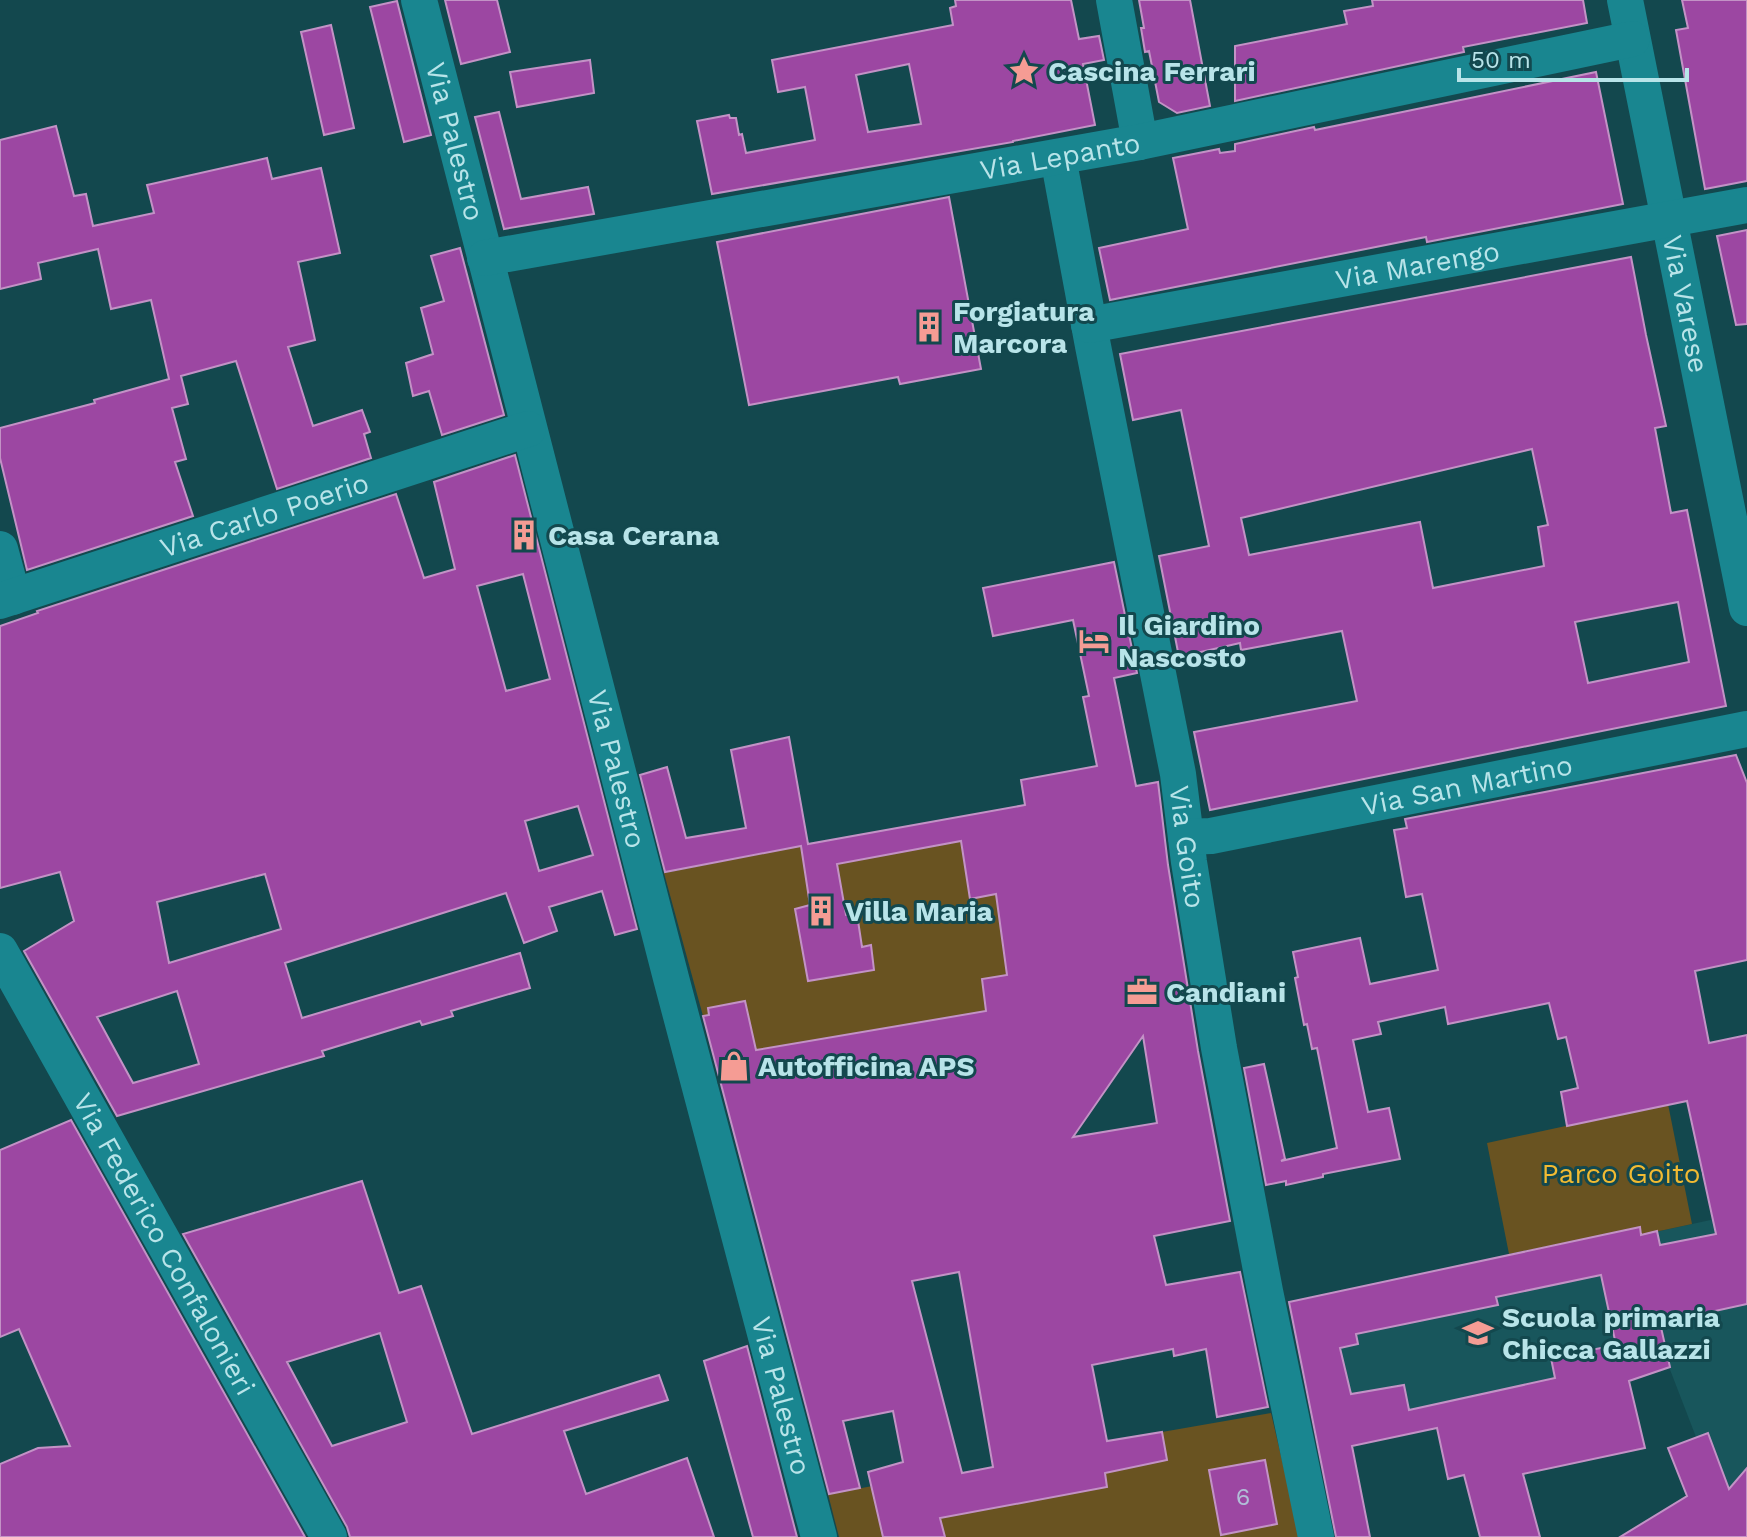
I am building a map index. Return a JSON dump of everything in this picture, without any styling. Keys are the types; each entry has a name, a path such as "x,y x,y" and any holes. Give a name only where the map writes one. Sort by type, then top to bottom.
{"street":[{"name":"Via Palestro","path":"419,0 528,429 819,1537"},
{"path":"1114,0 1140,142"},
{"name":"Via Varese","path":"1625,0 1747,608"},
{"name":"Via Lepanto","path":"485,258 1140,142 1632,39"},
{"name":"Via Goito","path":"1058,157 1178,774 1219,1048 1316,1537"},
{"name":"Via Marengo","path":"1089,325 1747,205"},
{"name":"Via Carlo Poerio","path":"6,599 528,429"},
{"path":"0,549 6,599"},
{"name":"Via San Martino","path":"1186,837 1226,833 1747,729"},
{"name":"Via Federico Confalonieri","path":"0,951 329,1537"}],"shaded area":[{"name":"Scuola primaria Chicca Gallazzi","path":"1747,1212 1747,1502 1729,1489 1708,1433 1696,1437 1669,1367 1463,1399 1314,1429 1288,1302 1640,1227 1642,1235"}],"green space":[{"path":"833,840 880,856 961,841 970,899 996,894 1011,1008 756,1050 744,1001 709,1008 709,1015 703,1016 664,873 801,846 810,905 795,909 808,981 874,970 871,946 862,947 857,914 846,915"},
{"name":"Parco Goito","path":"1668,1104 1692,1224 1641,1235 1639,1228 1509,1254 1487,1143"},
{"path":"1271,1413 1300,1537 839,1537 828,1494 884,1484 1107,1487 1105,1473 1167,1460 1162,1432"}],"building":[{"path":"445,0 497,0 510,52 461,64"},
{"path":"955,0 1071,0 1079,39 1099,36 1104,60 1083,64 1095,125 712,194 697,121 729,115 736,118 746,153 815,140 805,87 778,92 772,60 953,25 950,8 956,6","holes":["909,64 921,124 868,132 856,75"]},
{"path":"1139,0 1190,0 1210,106 1177,113 1159,102 1149,51 1145,52"},
{"path":"1372,0 1583,0 1587,23 1463,47 1464,52 1235,101 1235,46 1347,24 1344,11 1373,6"},
{"path":"1682,0 1747,0 1747,181 1705,189 1676,30 1688,28"},
{"path":"397,1 431,135 404,142 370,7"},
{"path":"331,25 354,128 324,135 301,32"},
{"path":"590,60 594,93 517,107 510,72"},
{"path":"1596,72 1623,204 1427,242 1426,237 1110,300 1099,248 1188,229 1173,158 1219,149 1220,153 1235,151 1235,144"},
{"path":"499,112 521,199 588,187 594,214 504,229 475,117"},
{"path":"56,126 74,196 86,194 93,226 154,213 147,185 267,158 272,179 321,168 340,253 298,262 315,340 288,347 313,426 362,410 370,432 364,434 371,458 277,489 236,361 181,376 188,404 172,408 186,459 175,462 193,516 27,570 0,458 0,428 95,403 94,400 169,379 151,300 111,309 98,249 38,263 41,279 0,289 0,140"},
{"path":"949,197 981,369 900,384 898,377 749,405 717,242"},
{"path":"1747,230 1747,324 1736,325 1717,236"},
{"path":"460,248 504,415 442,435 429,391 413,396 406,363 433,354 421,308 444,301 431,256"},
{"path":"1631,257 1666,426 1655,428 1671,513 1687,510 1726,706 1210,810 1194,732 1357,701 1342,631 1241,650 1240,643 1179,657 1159,556 1209,546 1181,410 1133,420 1120,354","holes":["1532,449 1548,525 1538,527 1544,566 1433,588 1420,522 1249,555 1241,518","1678,602 1689,662 1588,683 1575,622"]},
{"path":"515,455 637,929 615,935 602,891 549,907 557,931 524,943 506,893 285,963 302,1018 520,953 530,988 451,1011 453,1016 422,1025 420,1021 322,1051 324,1056 117,1116 24,951 74,921 60,872 0,888 0,626 37,611 396,494 424,578 455,569 434,482","holes":["523,574 550,679 506,691 477,586","578,806 593,855 539,871 525,821","265,874 281,929 169,963 157,902","177,991 199,1064 133,1083 97,1017"]},
{"path":"1114,562 1137,673 1114,678 1136,786 1158,782 1198,1051 1230,1221 1154,1236 1166,1285 1240,1272 1268,1407 1217,1417 1206,1349 1174,1356 1173,1349 1092,1365 1107,1441 1162,1432 1167,1460 1105,1473 1107,1487 940,1518 945,1537 883,1537 868,1472 903,1462 893,1411 843,1421 860,1488 829,1494 703,1016 709,1015 708,1008 745,1001 756,1050 986,1011 982,979 1007,975 996,894 970,899 961,841 837,864 846,915 857,914 862,947 871,945 874,970 808,981 795,909 810,905 801,846 665,872 640,775 667,767 686,838 746,828 731,750 789,737 808,844 1025,805 1021,780 1097,766 1083,697 1089,696 1073,620 993,636 983,588","holes":["1143,1036 1157,1123 1073,1137","959,1272 993,1467 962,1473 912,1281"]},
{"path":"1736,755 1747,783 1747,960 1695,971 1709,1043 1747,1035 1747,1304 1660,1323 1670,1367 1629,1381 1645,1448 1523,1474 1540,1537 1480,1537 1464,1475 1448,1479 1437,1428 1352,1446 1370,1537 1336,1537 1289,1302 1640,1227 1641,1235 1657,1231 1660,1245 1716,1234 1687,1101 1567,1126 1561,1092 1578,1088 1566,1037 1558,1039 1549,1003 1448,1024 1445,1007 1378,1022 1381,1034 1353,1040 1368,1112 1389,1108 1400,1159 1323,1174 1323,1177 1286,1185 1286,1181 1266,1185 1244,1068 1264,1064 1285,1159 1281,1161 1337,1148 1317,1048 1312,1049 1307,1024 1304,1025 1293,952 1360,938 1370,984 1438,970 1422,894 1406,897 1394,830 1407,828 1405,819","holes":["1601,1275 1616,1345 1551,1358 1555,1378 1409,1410 1404,1385 1351,1394 1340,1348 1358,1344 1356,1334 1498,1305 1496,1297"]},
{"path":"71,1120 305,1537 0,1537 0,1464 38,1448 70,1446 19,1329 0,1337 0,1150"},
{"path":"362,1181 399,1293 421,1286 472,1434 659,1375 668,1400 564,1431 586,1494 687,1458 714,1537 350,1537 183,1234","holes":["380,1333 407,1422 332,1446 287,1362"]},
{"path":"747,1346 797,1537 753,1537 704,1361"},
{"path":"1708,1433 1729,1489 1747,1468 1747,1537 1620,1537 1687,1496 1668,1448"},
{"path":"1265,1460 1277,1524 1221,1535 1209,1470"}],"place":[{"name":"Cascina Ferrari","path":"1024,71"},
{"name":"Forgiatura Marcora","path":"929,327"},
{"name":"Casa Cerana","path":"524,535"},
{"name":"Il Giardino Nascosto","path":"1094,641"},
{"name":"Villa Maria","path":"821,911"},
{"name":"Candiani","path":"1142,992"},
{"name":"Autofficina APS","path":"734,1066"},
{"name":"Scuola primaria Chicca Gallazzi","path":"1478,1333"}]}
